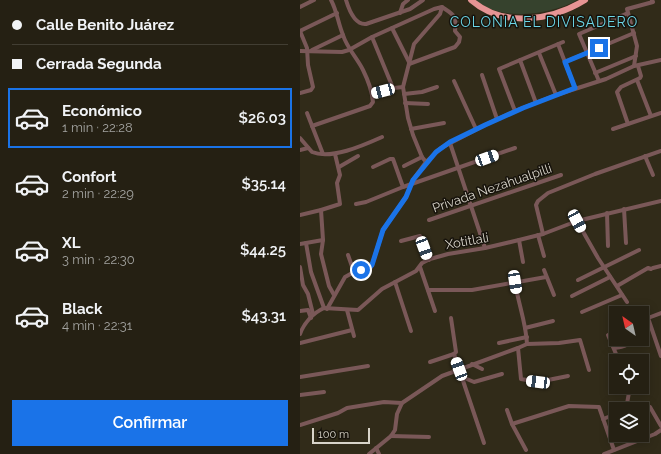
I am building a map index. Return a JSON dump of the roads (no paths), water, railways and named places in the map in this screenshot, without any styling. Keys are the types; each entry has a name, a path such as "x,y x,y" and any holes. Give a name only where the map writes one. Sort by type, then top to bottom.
{"highway":[{"path":"471,0 481,8 503,16 510,18 531,19 552,16 564,12 585,0"}],"street":[{"path":"300,7 314,0"},
{"path":"312,126 370,106 373,102 372,94 362,69 349,50 337,13 331,0"},
{"path":"346,0 348,7 358,23 361,25 410,9 423,0"},
{"path":"400,13 403,4 408,0"},
{"path":"599,81 579,34 627,11 652,2 652,0"},
{"path":"300,51 342,52 349,50 372,37 434,9 442,7"},
{"path":"409,63 455,47 459,42 460,37 455,31 456,21 453,15 442,7"},
{"path":"426,162 411,129 403,87 414,44 440,14 442,7"},
{"path":"627,11 637,46 636,66 641,76 637,80 618,89 617,92 628,124"},
{"path":"300,93 313,89 308,65 309,51 300,31 337,13"},
{"path":"392,28 409,63"},
{"path":"565,62 634,33"},
{"path":"309,51 343,35"},
{"path":"372,37 393,88"},
{"path":"515,111 499,69 563,42"},
{"path":"558,44 575,88"},
{"path":"539,53 556,95"},
{"path":"596,73 636,56"},
{"path":"520,60 536,103"},
{"path":"300,334 312,316 326,309 345,277 354,272 369,268 372,265 383,230 406,197 410,185 426,162 436,152 450,142 515,111 636,66 661,60"},
{"path":"482,75 497,119"},
{"path":"637,80 650,116"},
{"path":"454,81 476,130"},
{"path":"372,94 393,88 403,87"},
{"path":"404,94 422,92 437,87"},
{"path":"405,102 428,104"},
{"path":"613,129 661,112"},
{"path":"307,113 323,154"},
{"path":"411,129 444,123"},
{"path":"300,138 314,154 335,154 382,138"},
{"path":"450,142 485,248"},
{"path":"300,150 308,148"},
{"path":"356,204 366,202 403,187 515,148"},
{"path":"544,256 536,205 541,198 550,192 595,174 661,151"},
{"path":"300,214 321,210 340,204 337,186 340,175 335,154"},
{"path":"339,167 358,156"},
{"path":"404,166 422,156"},
{"path":"645,156 653,175"},
{"path":"373,167 393,159 403,187"},
{"name":"Privada Nezahualpilli","path":"429,220 561,175"},
{"name":"Xotitlali","path":"326,309 358,310 377,292 416,271 429,260 448,254 485,248 519,240 577,221 661,201"},
{"path":"624,209 626,243"},
{"path":"321,210 323,240 321,254 329,286 334,295"},
{"path":"607,213 608,246"},
{"path":"577,221 610,277 627,302"},
{"path":"401,241 420,236 429,260"},
{"path":"300,244 323,240"},
{"path":"519,240 523,262"},
{"path":"306,243 311,272 326,309"},
{"path":"578,280 639,250"},
{"path":"348,255 354,272"},
{"path":"617,286 648,268 661,266"},
{"path":"300,267 303,285 308,294 312,316"},
{"path":"420,267 435,311"},
{"path":"544,270 554,295"},
{"path":"428,290 472,290 546,277"},
{"path":"572,296 610,277"},
{"path":"395,282 411,331"},
{"path":"515,282 527,337 527,344"},
{"path":"582,312 622,295"},
{"path":"300,311 308,310 312,316"},
{"path":"347,310 354,336"},
{"path":"661,313 648,318 661,356"},
{"path":"451,318 456,352 454,354 484,443"},
{"path":"525,328 553,320"},
{"path":"300,343 352,330"},
{"path":"499,343 527,337"},
{"path":"656,340 661,338"},
{"path":"369,454 391,436 395,430 397,414 402,403 442,376 472,364 527,344 559,343 580,340 589,370"},
{"path":"616,354 614,348 625,346"},
{"path":"518,348 521,379 538,382 568,376"},
{"path":"430,362 454,354"},
{"path":"472,364 482,369"},
{"path":"300,377 368,366"},
{"path":"462,377 474,382 502,374"},
{"path":"300,395 324,392"},
{"path":"300,425 338,413 347,408 384,402 402,403"},
{"path":"512,424 569,406 599,407 614,450"},
{"path":"650,407 661,426"},
{"path":"507,410 512,424 526,450"},
{"path":"604,419 609,417"},
{"path":"604,454 655,434 661,430"},
{"path":"391,436 429,437"},
{"path":"376,448 379,454"}],"district":[{"name":"COLONIA EL DIVISADERO","path":"544,22"}]}
